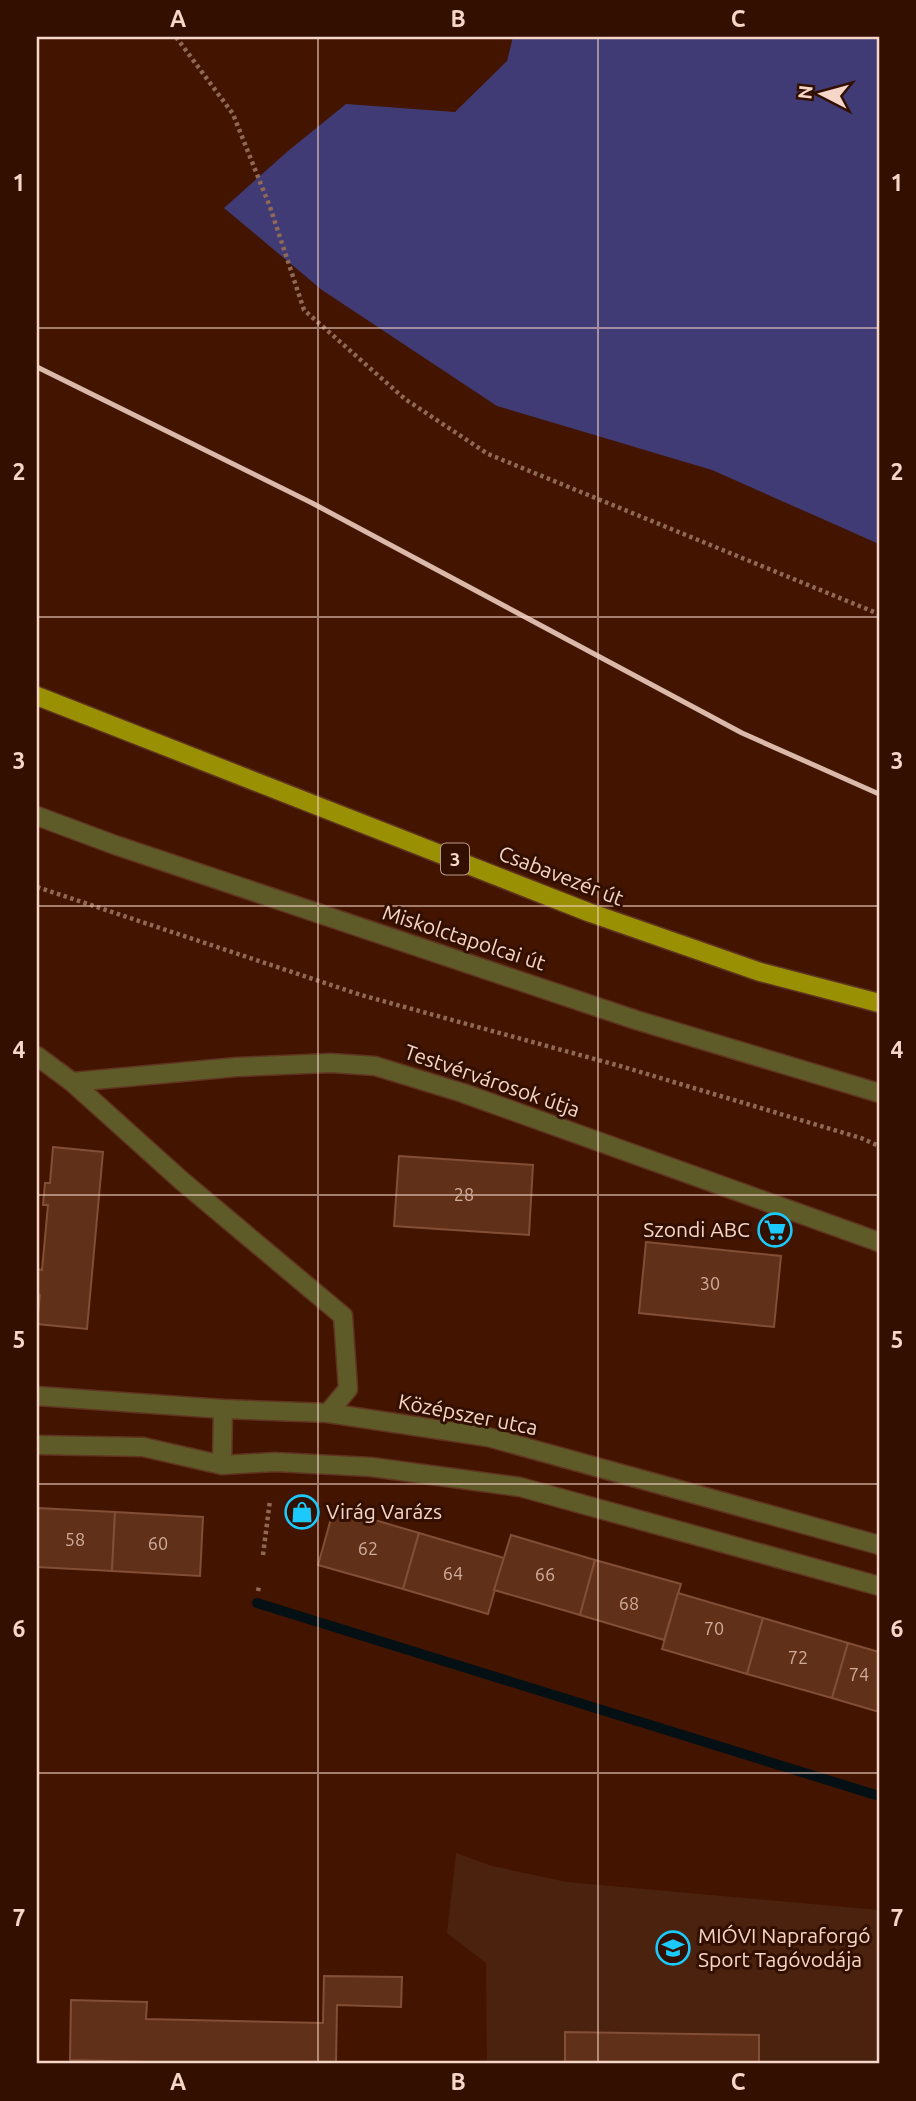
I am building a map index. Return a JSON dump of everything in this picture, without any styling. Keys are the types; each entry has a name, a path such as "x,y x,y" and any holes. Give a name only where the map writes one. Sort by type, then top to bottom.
{"main road":[{"name":"Csabavezér út","path":"37,696 588,912 760,972 879,1003"}],"street":[{"name":"Miskolctapolcai út","path":"37,816 115,845 636,1020 879,1093"},
{"path":"37,1056 72,1082 182,1181 343,1316 348,1389 328,1413"},
{"name":"Testvérvárosok útja","path":"72,1082 237,1067 331,1063 375,1066 476,1097 879,1242"},
{"name":"Középszer utca","path":"37,1396 223,1409 328,1413 488,1437 879,1545"},
{"path":"222,1465 223,1409"},
{"path":"37,1446 143,1447 222,1465 275,1462 371,1467 520,1487 879,1586"}],"path":[{"path":"176,37 233,114 270,207 304,310 405,399 488,454 879,614"},
{"path":"37,887 361,995 620,1066 861,1138 879,1146"},
{"path":"263,1555 270,1500"}],"shaded area":[{"path":"513,37 879,37 879,544 712,470 497,406 322,290 224,208 346,104 455,112 507,61"},
{"name":"MIÓVI Napraforgó Sport Tagóvodája","path":"456,1853 492,1866 567,1882 879,1910 879,2064 487,2064 486,1963 447,1933"}],"building":[{"path":"53,1147 103,1152 87,1329 37,1324 40,1295 37,1294 37,1269 42,1270 48,1205 43,1205 45,1183 50,1183"},
{"path":"399,1156 533,1165 529,1235 394,1226"},
{"path":"646,1242 781,1256 774,1327 639,1313"},
{"path":"37,1508 115,1512 112,1571 37,1567"},
{"path":"334,1508 419,1533 403,1589 318,1565"},
{"path":"115,1512 203,1517 200,1576 112,1571"},
{"path":"419,1533 504,1558 488,1614 403,1589"},
{"path":"511,1535 595,1560 580,1615 494,1590"},
{"path":"595,1560 681,1584 664,1640 580,1615"},
{"path":"678,1593 763,1618 747,1674 662,1649"},
{"path":"763,1618 848,1643 832,1698 747,1674"},
{"path":"848,1643 879,1652 879,1712 832,1698"},
{"path":"324,1976 402,1977 401,2007 337,2005 336,2064 152,2064 70,2060 71,2000 147,2002 146,2019 323,2023"},
{"path":"565,2032 759,2035 759,2064 565,2064"}],"waterway":[{"path":"257,1603 879,1796"}],"railway":[{"path":"37,367 312,503 742,733 879,794"}],"place":[{"name":"Szondi ABC","path":"775,1230"},
{"name":"Virág Varázs","path":"302,1512"},
{"name":"MIÓVI Napraforgó Sport Tagóvodája","path":"673,1948"}]}
